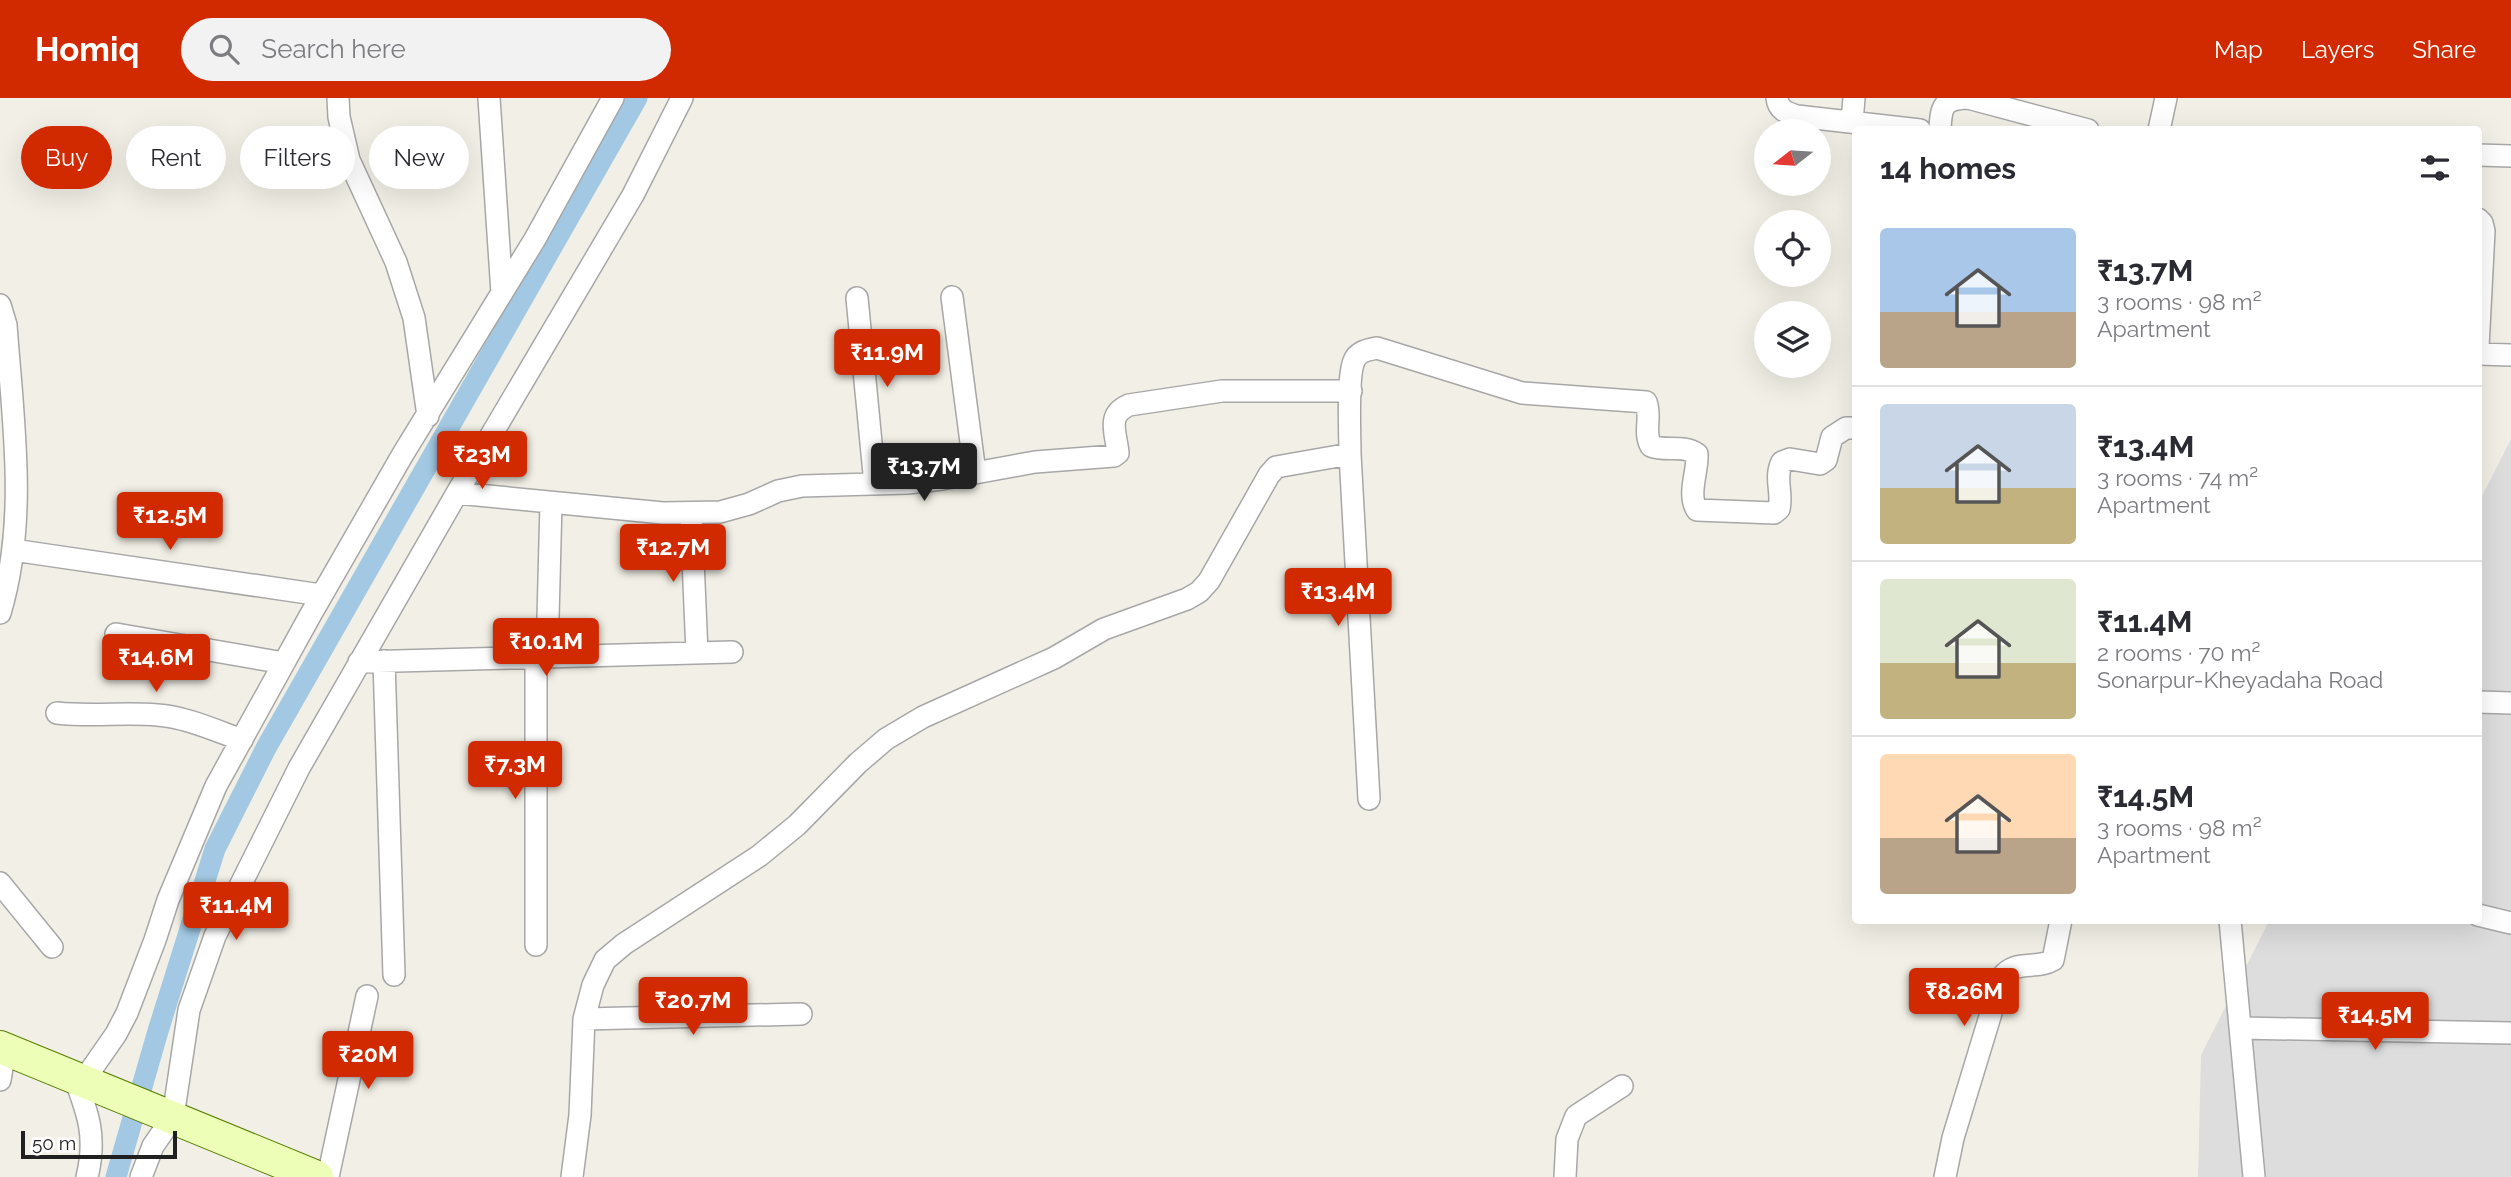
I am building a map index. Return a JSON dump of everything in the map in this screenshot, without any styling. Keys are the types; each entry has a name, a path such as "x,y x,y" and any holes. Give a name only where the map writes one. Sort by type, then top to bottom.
{"main road":[{"path":"2,1048 313,1176"}],"street":[{"path":"338,98 339,117 349,160 396,262 414,318 428,416"},
{"path":"489,98 502,293"},
{"path":"87,1177 93,1145 84,1080 127,1013 184,860 216,786 321,595 403,454 502,293 614,98"},
{"path":"141,1177 164,1113 204,963 299,768 633,195 682,98"},
{"path":"1777,98 1777,103 1785,113 1797,117 1886,126"},
{"path":"1852,122 1854,98"},
{"path":"1940,126 1945,104 1955,99 1968,98 2073,126"},
{"path":"2160,126 2166,98"},
{"path":"2482,155 2511,156"},
{"path":"2482,223 2482,270"},
{"path":"858,298 875,484"},
{"path":"952,298 975,473"},
{"path":"0,305 6,325 18,516 10,572 0,613"},
{"path":"1368,799 1350,454 1350,391 1354,360 1363,351 1377,348 1522,393 1646,402 1649,408 1647,434 1651,446 1658,449 1691,450 1697,454 1692,497 1697,510 1706,512 1774,513 1781,502 1779,469 1782,462 1790,459 1820,464 1826,460 1832,437 1846,428 1852,428"},
{"path":"2482,355 2511,355"},
{"path":"457,493 663,513 720,512 749,504 778,491 802,486 931,481 1035,462 1114,456 1118,453 1114,416 1129,405 1222,391 1350,391"},
{"path":"572,1177 580,1115 584,1019 593,985 605,960 624,944 759,856 796,825 886,739 923,717 1054,658 1104,629 1187,599 1199,592 1209,581 1276,467 1350,454"},
{"path":"536,944 542,657 551,503"},
{"path":"691,513 697,653"},
{"path":"13,550 321,595"},
{"path":"116,634 284,663"},
{"path":"359,662 732,652"},
{"path":"384,661 394,975"},
{"path":"2482,702 2511,703"},
{"path":"57,713 157,715 181,719 242,740"},
{"path":"0,883 52,947"},
{"path":"2482,916 2511,923"},
{"path":"1944,1177 1953,1138 2002,977 2007,970 2016,966 2045,965 2053,960 2060,924"},
{"path":"2230,924 2254,1177"},
{"path":"313,1176 366,996"},
{"path":"584,1019 801,1014"},
{"path":"2240,1028 2511,1033"},
{"path":"0,1080 2,1048"},
{"path":"1565,1177 1567,1139 1576,1116 1622,1086"}],"shaded area":[{"path":"2511,439 2511,1177 2198,1177 2201,1055 2267,924 2482,924 2482,496"}],"waterway":[{"path":"116,1177 215,849 266,748 637,98"}]}
